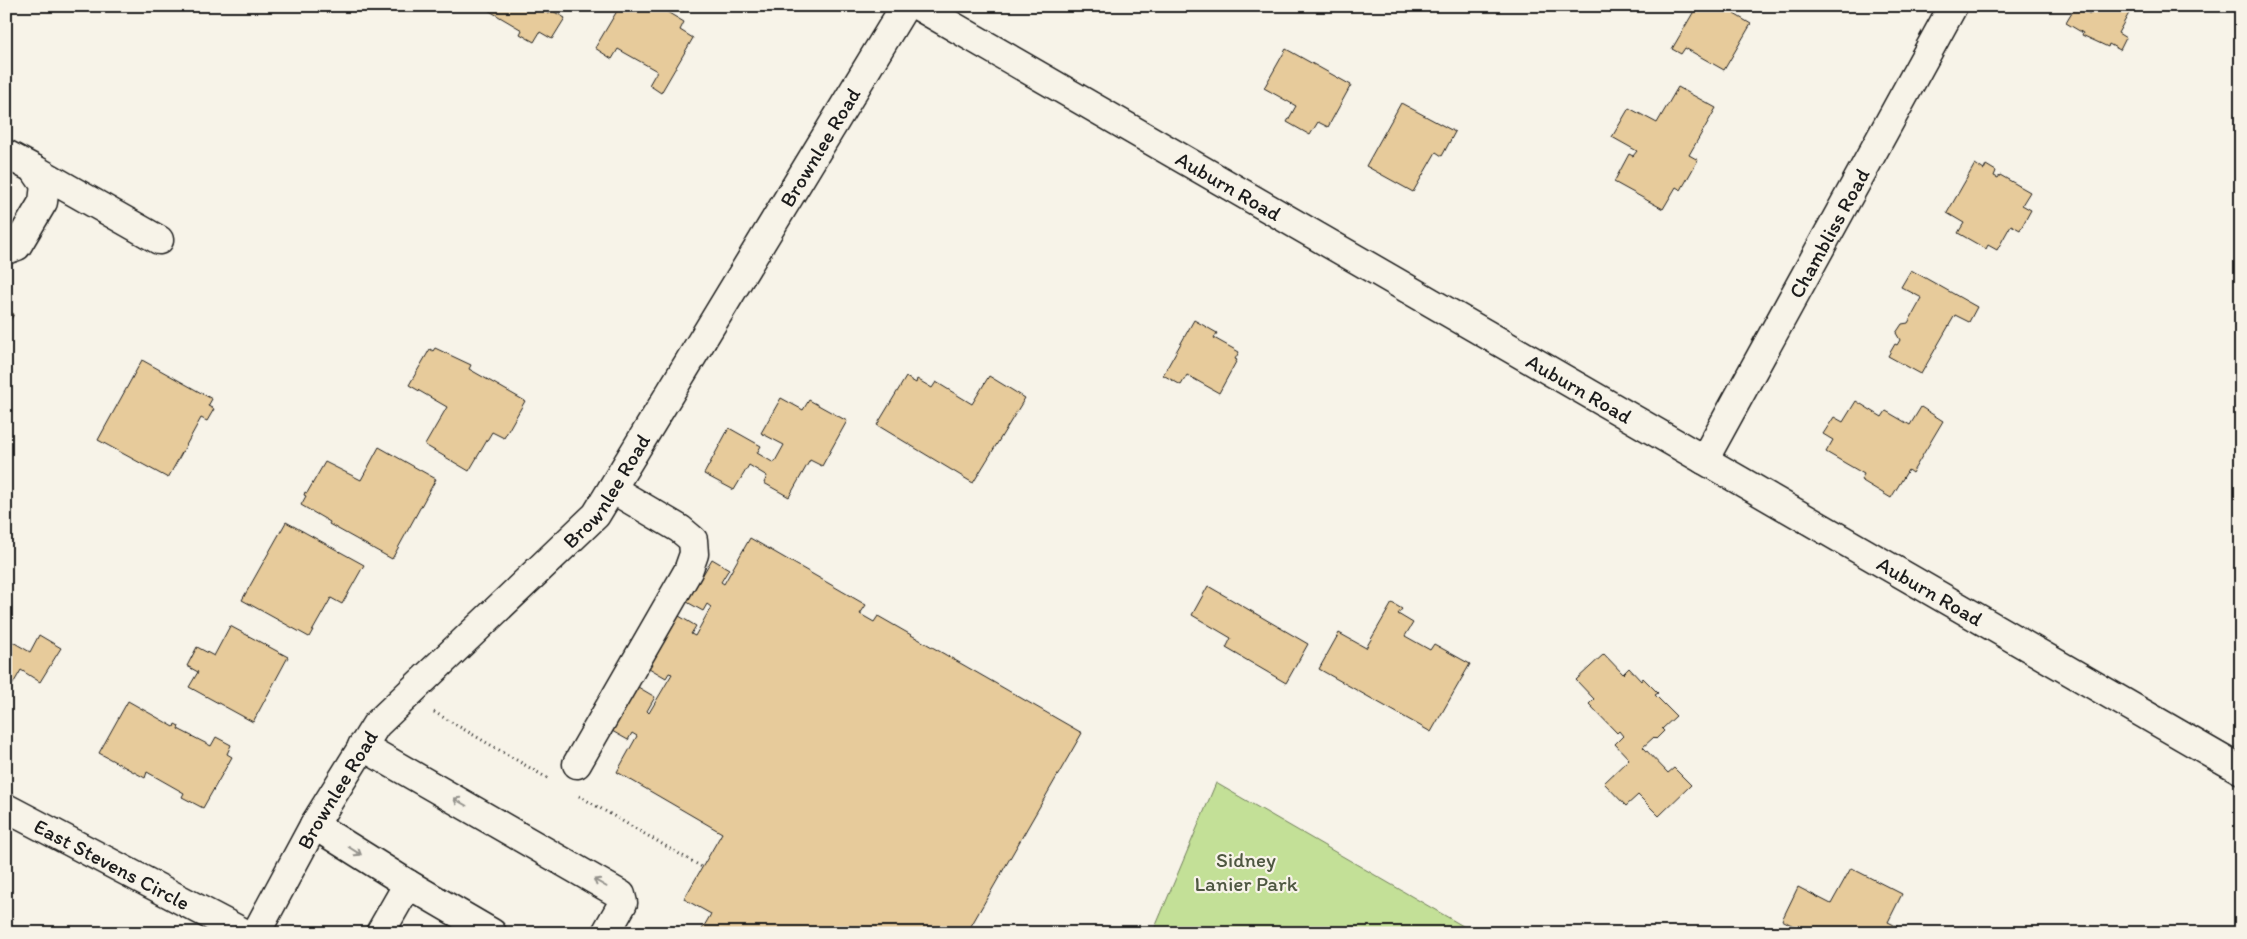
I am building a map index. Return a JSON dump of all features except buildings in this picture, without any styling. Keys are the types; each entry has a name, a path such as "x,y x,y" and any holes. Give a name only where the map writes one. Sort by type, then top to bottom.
{"street":[{"name":"Brownlee Road","path":"256,933 314,825 376,725 596,515 905,6"},
{"name":"Auburn Road","path":"918,6 2241,770"},
{"name":"Chambliss Road","path":"1704,460 1953,6"},
{"path":"6,154 158,240"},
{"path":"6,250 17,246 43,202 45,185 34,169"},
{"path":"577,764 688,571 694,554 693,540 680,529 612,489"},
{"path":"362,746 621,895 623,903 606,933"},
{"name":"East Stevens Circle","path":"6,808 244,933"},
{"path":"314,825 408,884 492,933"},
{"path":"380,933 408,884"}],"green space":[{"name":"Sidney Lanier Park","path":"1216,783 1475,933 1156,933 1154,930"}]}
